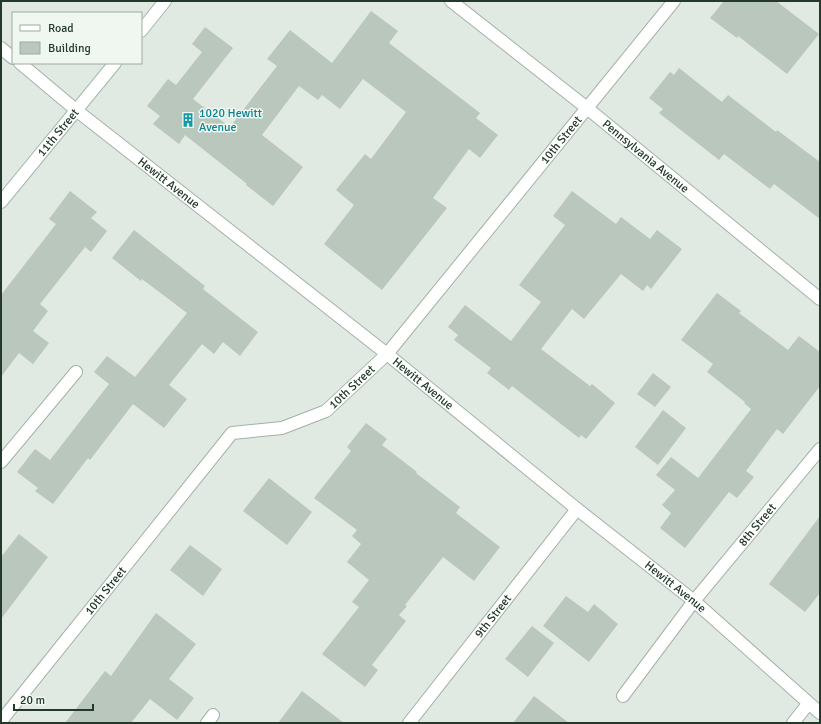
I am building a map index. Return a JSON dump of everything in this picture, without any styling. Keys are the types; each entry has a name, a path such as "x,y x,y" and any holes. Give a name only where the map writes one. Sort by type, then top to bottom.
{"street":[{"path":"142,30 165,1"},
{"name":"Pennsylvania Avenue","path":"451,1 587,108 820,298"},
{"name":"10th Street","path":"1,721 232,433 282,428 326,411 387,354 674,1"},
{"path":"1,48 12,57"},
{"name":"Hewitt Avenue","path":"21,64 76,110 387,354 577,509 694,601 808,704 820,713"},
{"name":"11th Street","path":"1,202 114,64"},
{"path":"1,462 76,372"},
{"name":"8th Street","path":"623,696 694,601 820,449"},
{"name":"9th Street","path":"409,723 577,509"},
{"path":"793,723 808,704"}],"building":[{"path":"724,1 776,1 819,34 787,74 738,36 737,38 710,18"},
{"path":"371,11 398,31 389,43 480,113 476,118 498,135 480,158 469,149 433,198 447,208 382,290 324,244 354,205 336,190 365,154 371,159 406,112 363,79 340,109 322,95 318,100 299,86 262,135 303,167 273,206 185,135 179,144 153,124 160,116 147,106 168,79 176,85 202,52 192,44 205,27 233,48 193,99 230,127 277,66 267,59 290,30 332,63"},
{"path":"679,68 722,102 728,95 776,132 777,130 820,162 820,219 774,184 770,189 724,154 719,160 659,113 663,109 649,98 670,72 674,75"},
{"path":"70,191 97,212 91,218 107,231 91,252 85,247 40,304 48,311 33,331 49,343 33,364 19,353 1,377 1,295 56,224 49,219"},
{"path":"572,191 616,224 621,217 650,239 657,230 682,249 651,289 647,285 643,291 621,274 584,319 572,309 541,349 590,386 592,384 615,403 586,439 581,435 579,438 512,386 509,390 487,373 491,368 454,340 458,335 448,327 465,305 511,341 541,302 519,285 565,225 553,216"},
{"path":"134,230 205,286 203,289 258,332 240,356 223,342 214,354 202,344 169,385 187,399 164,428 133,404 90,460 88,458 53,504 35,491 38,488 17,472 35,449 50,460 109,384 94,372 107,356 135,377 187,313 142,279 141,281 112,258"},
{"path":"717,293 741,311 739,313 788,350 799,336 820,352 820,386 783,434 777,429 746,471 754,477 737,498 729,492 685,548 660,528 671,513 662,505 675,490 656,475 671,457 698,478 751,409 744,403 745,402 707,372 713,364 681,340"},
{"path":"653,373 671,387 655,407 637,394"},
{"path":"663,410 686,428 658,465 635,447"},
{"path":"366,423 387,439 382,445 460,507 456,513 500,547 474,581 443,557 405,605 407,606 399,615 406,621 372,665 378,670 365,687 322,654 359,607 352,602 369,580 347,562 361,544 352,536 357,530 314,498 351,451 347,447"},
{"path":"269,478 312,512 287,545 243,511"},
{"path":"820,516 820,593 805,612 769,584"},
{"path":"19,534 48,557 1,619 1,557"},
{"path":"190,545 222,569 203,596 170,570"},
{"path":"566,596 588,612 594,604 618,624 589,662 543,626"},
{"path":"156,613 196,644 169,679 194,698 177,720 150,699 131,723 65,723 105,671 111,676"},
{"path":"532,626 554,643 528,677 505,659"},
{"path":"302,691 344,723 278,723"},
{"path":"534,696 569,723 513,723"}],"place":[{"name":"1020 Hewitt Avenue","path":"188,120"}]}
